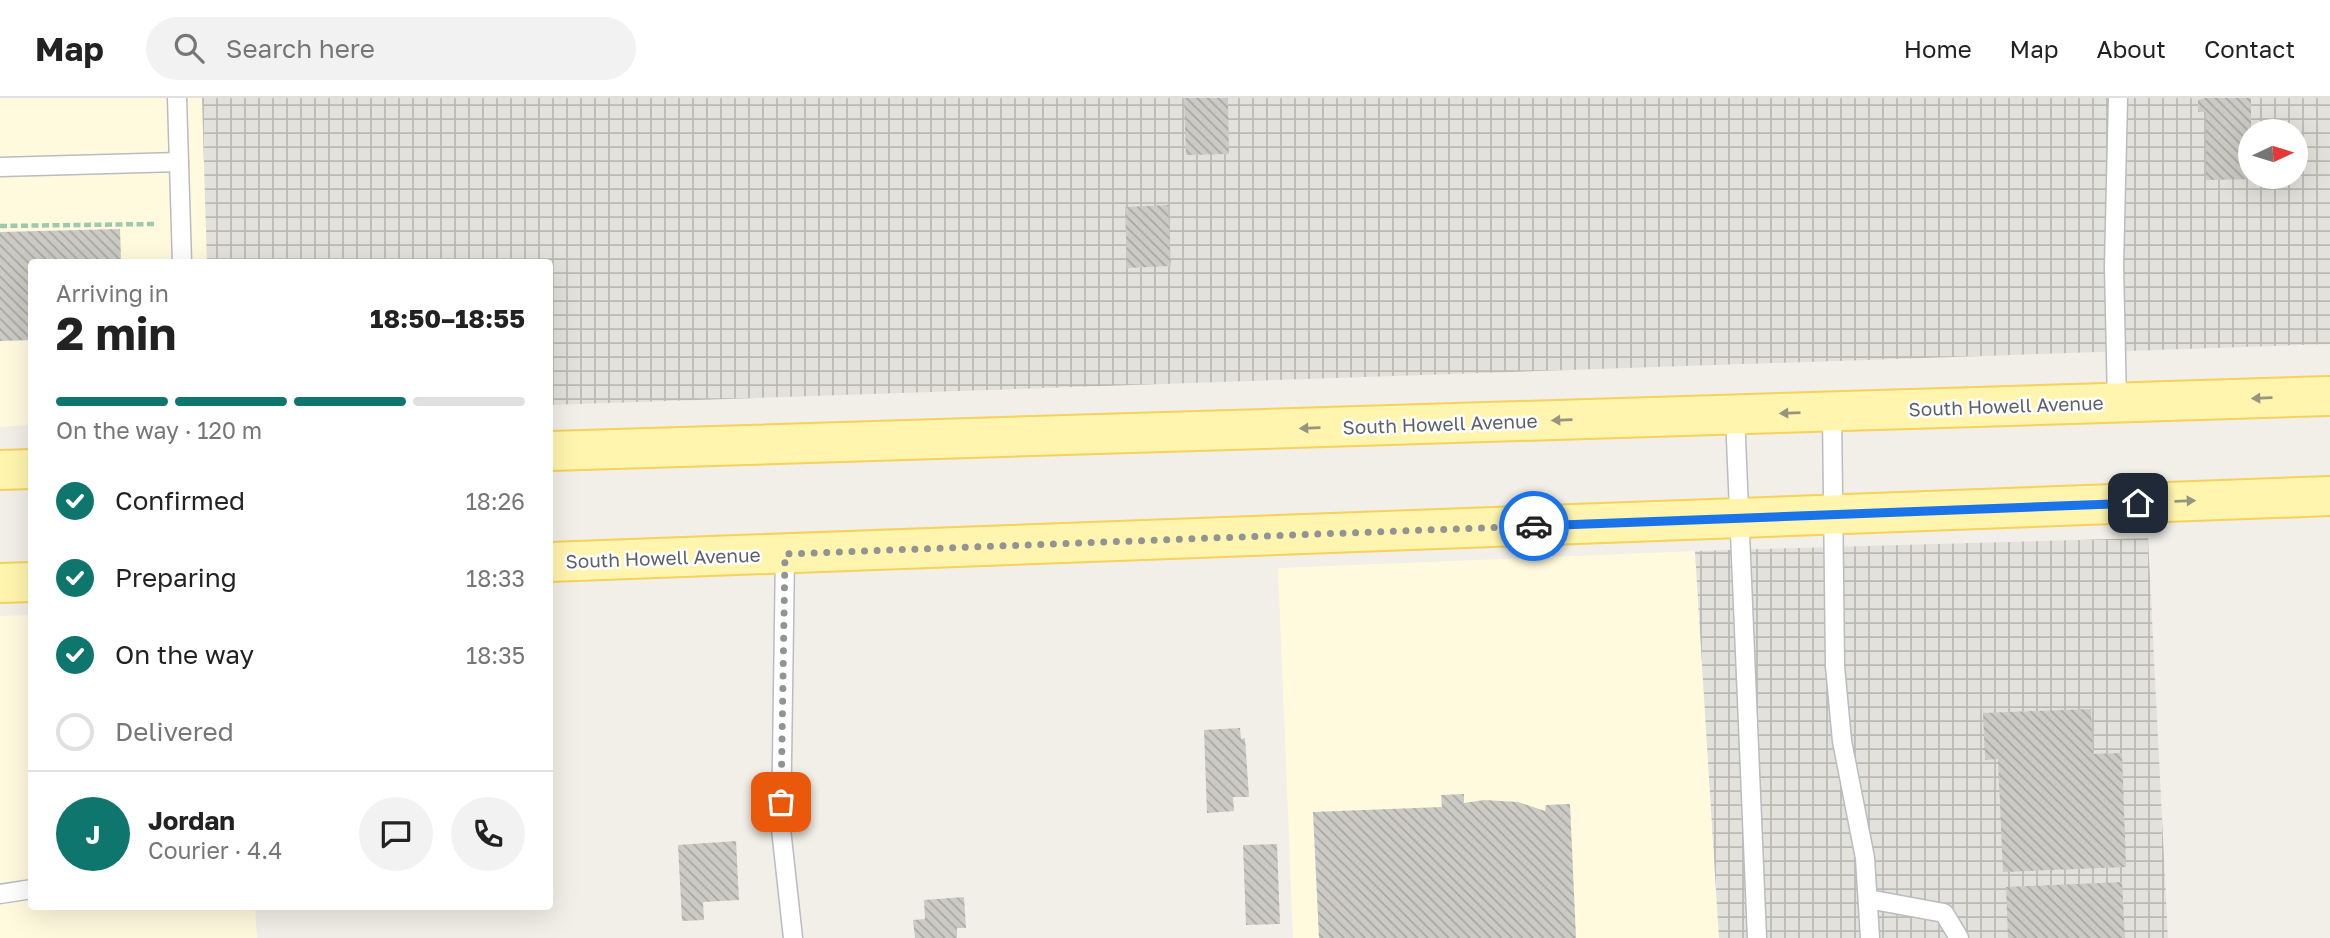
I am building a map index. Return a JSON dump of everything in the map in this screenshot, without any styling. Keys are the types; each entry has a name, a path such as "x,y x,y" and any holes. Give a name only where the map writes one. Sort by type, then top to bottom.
{"main road":[{"name":"South Howell Avenue","path":"553,451 2330,396"},
{"name":"South Howell Avenue","path":"553,562 2330,496"},
{"path":"0,583 28,582"}],"lane":[{"path":"177,98 182,259"},
{"path":"2117,403 2114,266 2118,98"},
{"path":"0,167 179,162"},
{"path":"1832,412 1836,514 1835,666 1842,741 1865,858 1870,938"},
{"path":"1735,415 1757,938"},
{"path":"785,554 781,829 793,938"},
{"path":"0,894 28,890"},
{"path":"1868,899 1944,913 1959,938"}],"path":[{"path":"0,226 155,222 156,236"}],"shaded area":[{"path":"0,98 202,98 207,259 28,259 28,425 0,427"},
{"path":"202,98 2330,98 2330,344 553,405 553,259 207,259"},
{"path":"2148,538 2168,938 1719,938 1695,551"},
{"path":"1695,551 1719,938 1293,938 1278,568"},
{"path":"28,615 28,910 255,910 257,938 0,938 0,616"}],"building":[{"path":"1184,98 1228,98 1229,154 1186,155"},
{"path":"2251,98 2251,119 2238,119 2238,179 2206,180 2206,112 2198,112 2198,100"},
{"path":"1168,205 1171,266 1127,268 1125,207"},
{"path":"120,229 121,259 28,259 28,340 0,341 0,232"},
{"path":"2091,709 2093,754 2122,753 2126,867 2003,872 1998,759 1985,760 1983,713"},
{"path":"1240,728 1241,739 1245,738 1249,797 1233,797 1234,811 1207,813 1204,730"},
{"path":"1464,794 1464,803 1484,800 1518,802 1545,811 1546,805 1570,804 1576,938 1319,938 1313,812 1442,807 1441,795"},
{"path":"736,841 739,900 703,902 704,920 682,921 678,845"},
{"path":"1277,844 1280,924 1246,925 1243,845"},
{"path":"2122,882 2125,938 2008,938 2006,887"},
{"path":"964,897 966,928 957,928 957,938 915,938 913,920 925,919 924,900"}],"way so far":[{"path":"781,802 785,554 1534,526"}],"route":[{"path":"1534,526 2138,503"}]}
